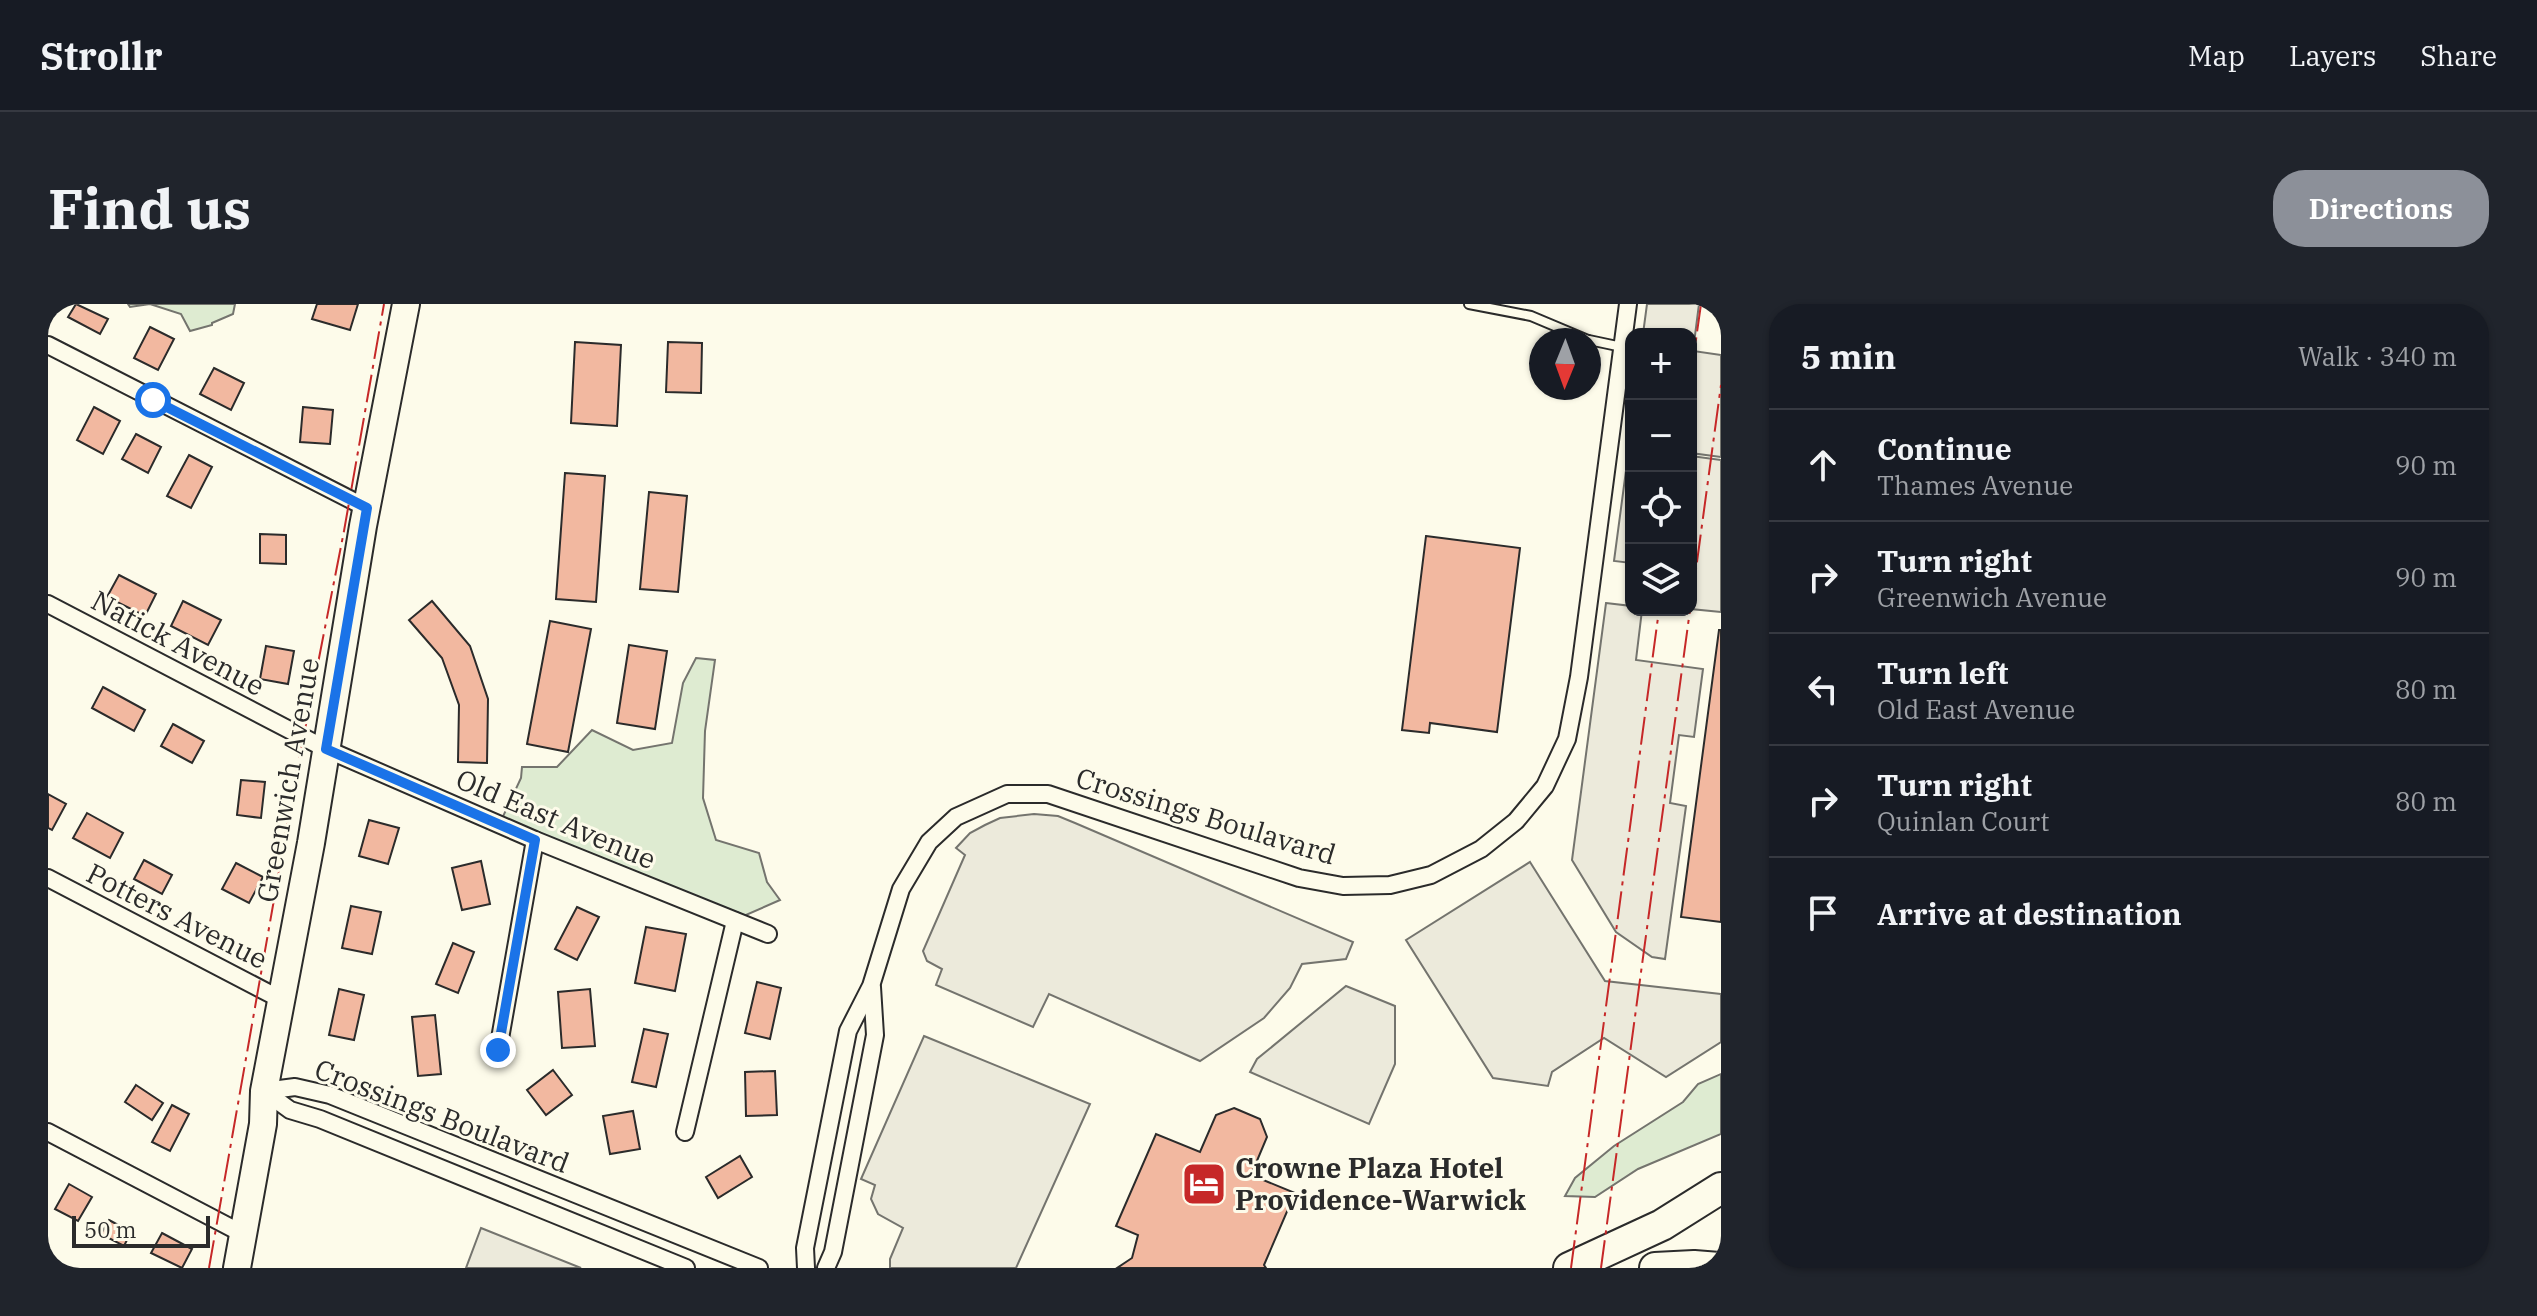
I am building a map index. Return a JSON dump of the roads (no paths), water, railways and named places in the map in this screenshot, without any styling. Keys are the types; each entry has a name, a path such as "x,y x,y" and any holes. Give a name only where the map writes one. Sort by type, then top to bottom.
{"highway":[{"path":"1569,1268 1662,1225 1721,1188"},
{"path":"1655,1268 1719,1268"}],"main road":[{"name":"Greenwich Avenue","path":"237,1268 263,1124 264,1091 406,304"}],"street":[{"name":"Crossings Boulavard","path":"806,1268 805,1248 848,1031 871,986 901,889 929,842 956,817 1007,794 1048,794 1299,878 1343,886 1390,885 1431,875 1481,849 1516,821 1545,786 1567,739 1579,677 1628,304"},
{"path":"48,345 367,508"},
{"name":"Natick Avenue","path":"48,604 326,749"},
{"name":"Old East Avenue","path":"326,749 535,840 768,934"},
{"path":"498,1050 535,840"},
{"name":"Potters Avenue","path":"48,878 282,1000"},
{"path":"685,1132 735,921"},
{"name":"Crossings Boulavard","path":"826,1268 833,1252 875,1035 871,986"},
{"name":"Crossings Boulavard","path":"264,1091 295,1087 330,1095 759,1268"},
{"name":"Crossings Boulavard","path":"264,1091 290,1110 320,1119 686,1268"},
{"path":"48,1132 243,1234"}],"lane":[{"path":"1469,304 1531,316 1560,328"},
{"path":"1601,343 1623,347"}],"place":[{"name":"Crowne Plaza Hotel Providence-Warwick","path":"1204,1184"}]}
